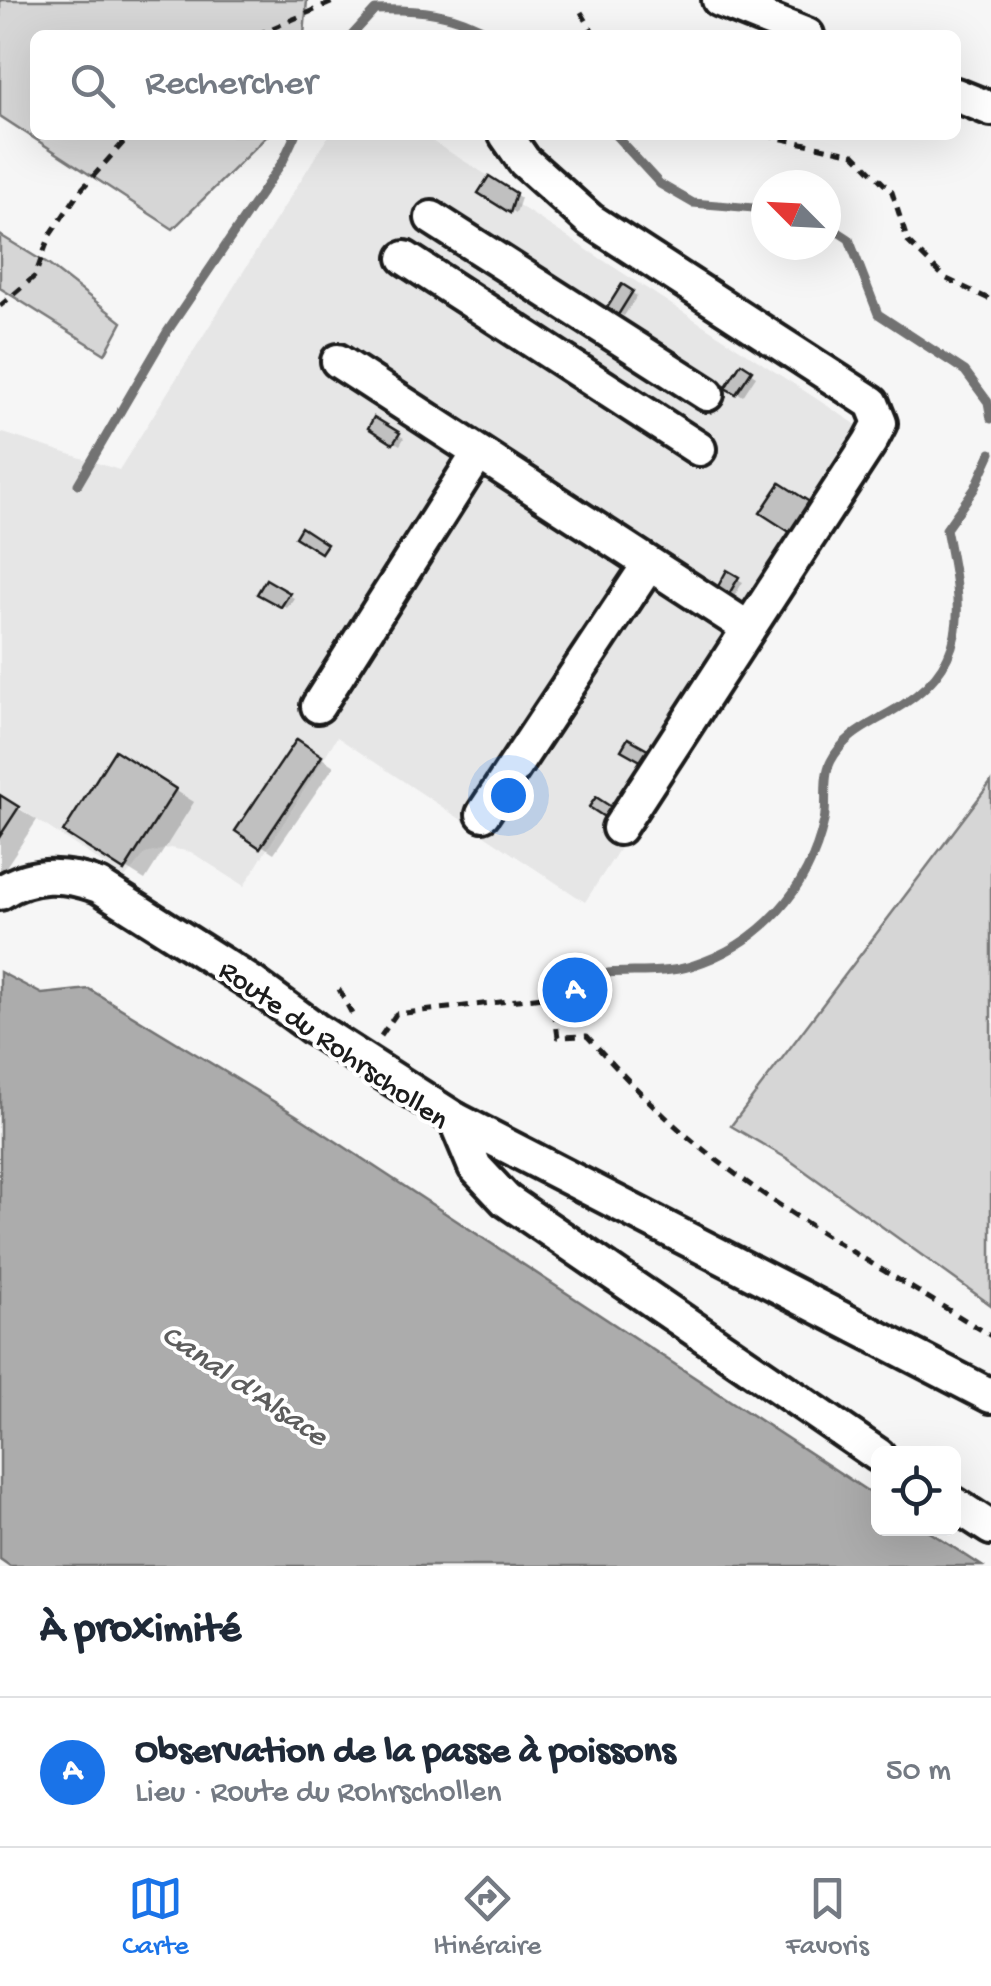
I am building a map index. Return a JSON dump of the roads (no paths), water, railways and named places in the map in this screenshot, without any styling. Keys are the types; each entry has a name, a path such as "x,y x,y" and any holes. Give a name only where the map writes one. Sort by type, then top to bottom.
{"street":[{"path":"720,0 795,30"},
{"path":"961,97 991,109"},
{"path":"509,140 524,161 590,220 872,403 880,423 619,828"},
{"path":"432,218 707,394"},
{"path":"406,258 698,449"},
{"path":"338,361 748,628"},
{"path":"318,706 478,454"},
{"path":"484,814 649,564"},
{"name":"Route du Rohrschollen","path":"0,894 22,882 54,876 76,877 98,886 252,983 315,1029 367,1049 455,1119 475,1167 506,1200 871,1449"},
{"path":"455,1119 991,1396"},
{"path":"961,1509 991,1528"}],"water":[{"name":"Canal d'Alsace","path":"0,972 42,994 89,989 296,1115 871,1493 871,1536 936,1536 982,1566 10,1566 0,1559"}],"waterway":[{"path":"357,30 375,10 421,11 483,30"},
{"path":"78,484 167,332 283,161 293,140"},
{"path":"620,140 660,184 693,203 751,208"},
{"path":"841,234 849,239 878,314 965,371 988,402 991,419"},
{"path":"608,973 671,970 716,957 759,929 793,892 817,846 825,814 827,775 836,752 856,733 916,695 935,677 948,656 957,612 946,529 975,488 991,453"}],"place":[{"name":"Observation de la passe à poissons","path":"575,990"}]}
